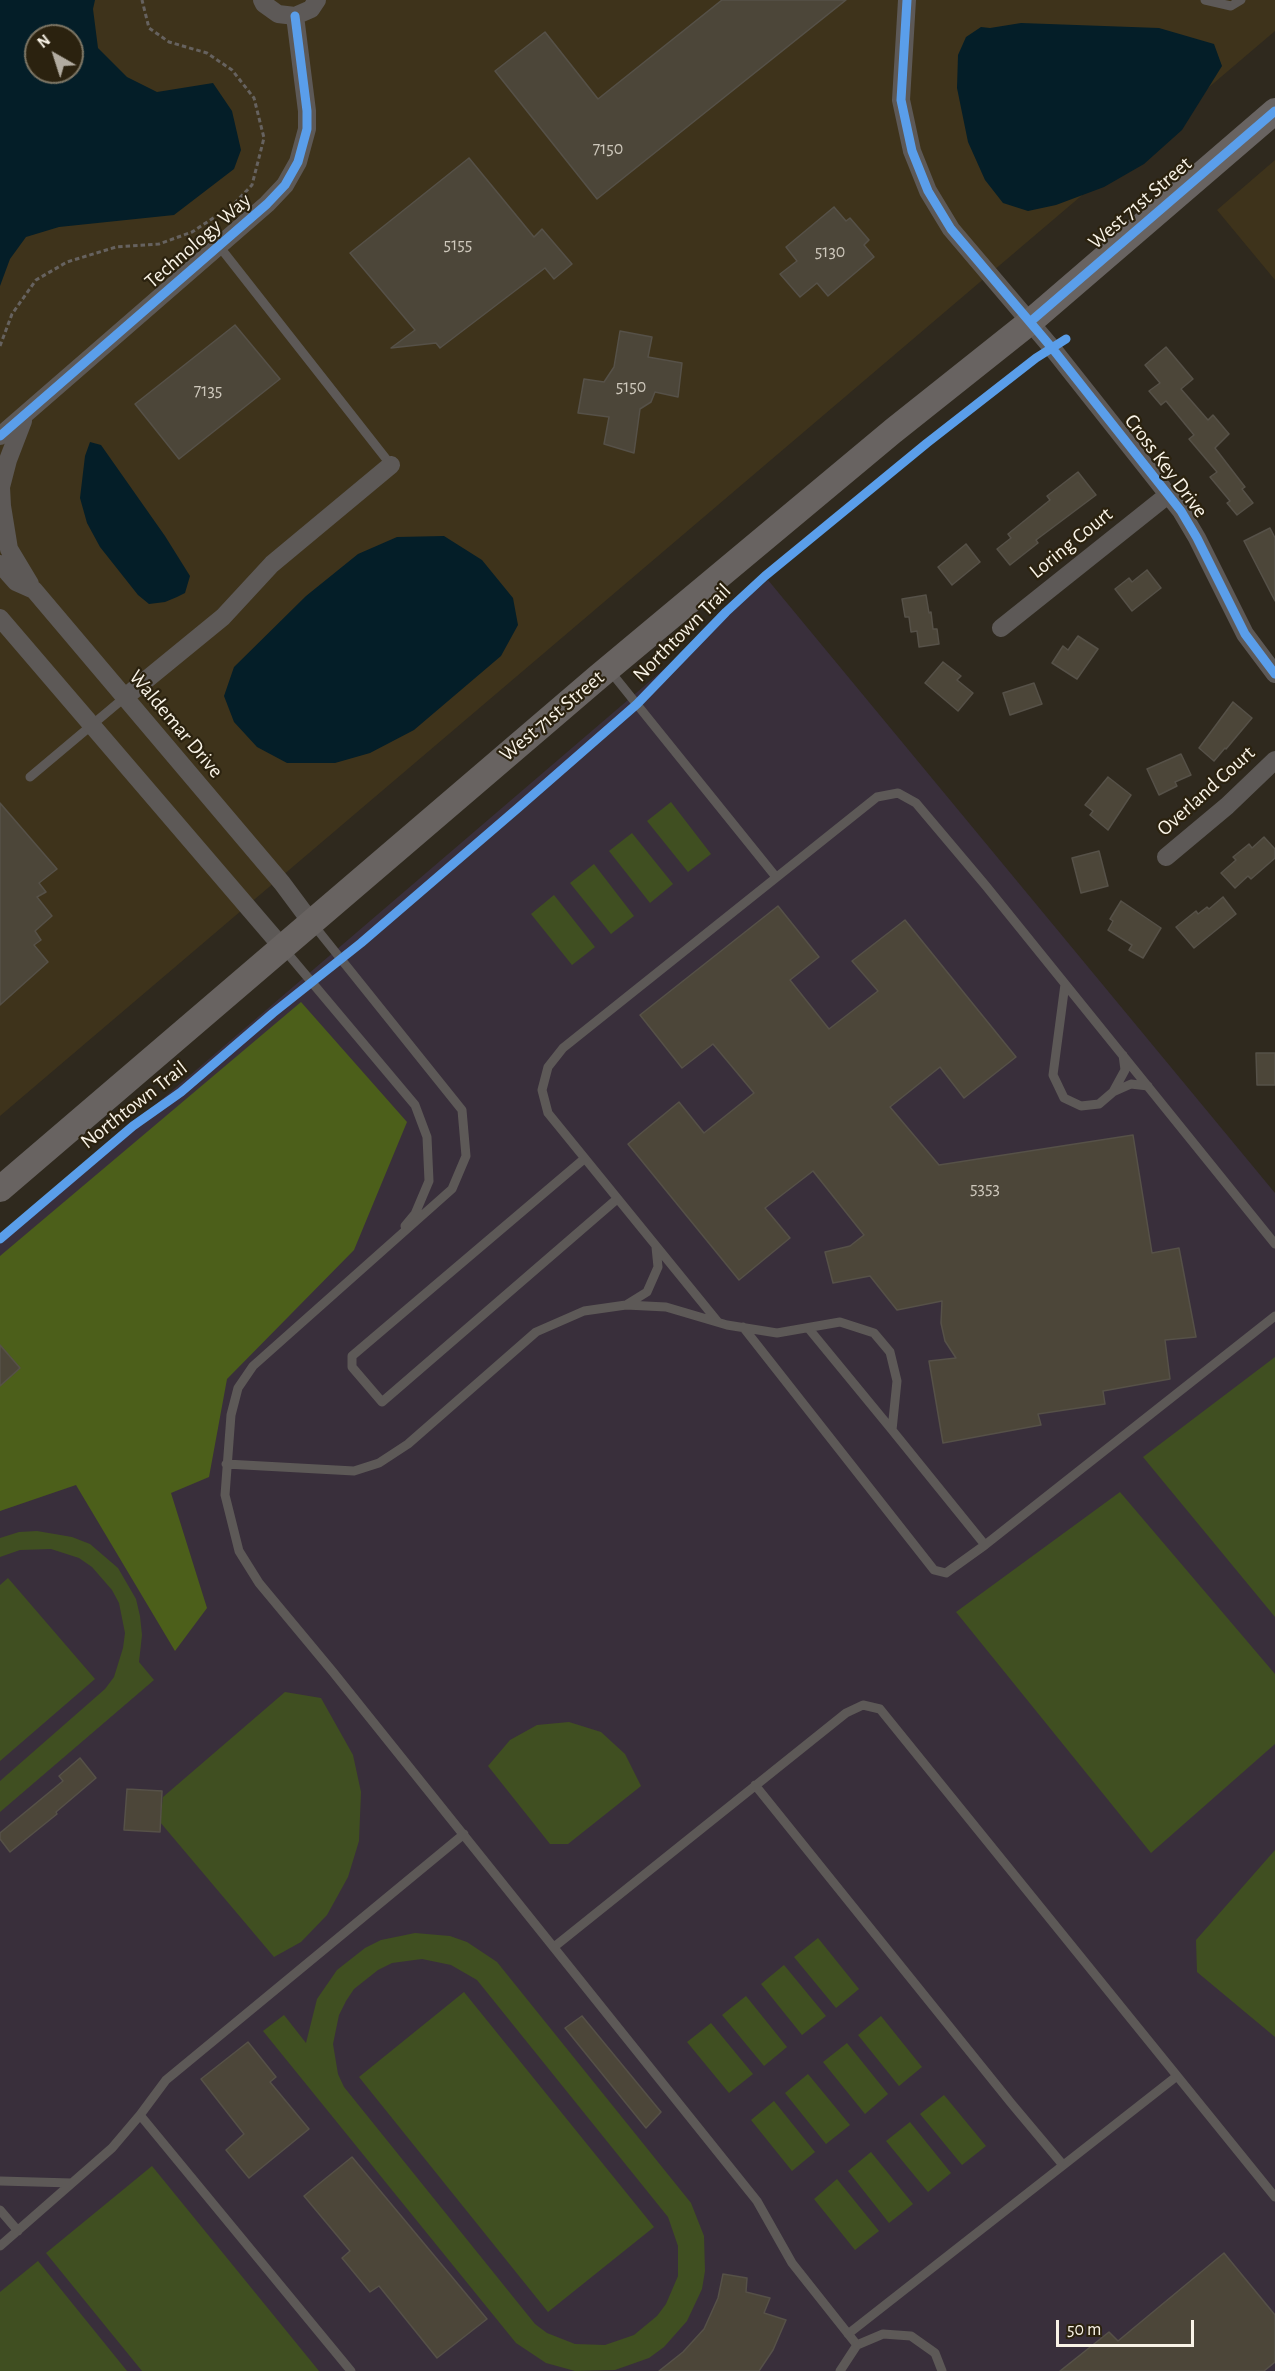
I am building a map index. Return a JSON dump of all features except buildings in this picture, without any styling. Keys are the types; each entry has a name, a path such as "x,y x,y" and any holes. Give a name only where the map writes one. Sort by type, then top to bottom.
{"main road":[{"name":"West 71st Street","path":"0,1189 608,669 885,438 1030,322 1275,111"}],"street":[{"path":"262,0 278,14 295,16 311,9 317,0"},
{"name":"Cross Key Drive","path":"907,0 902,100 907,134 917,168 932,199 951,229 1030,322 1169,494 1197,538 1245,634 1275,674"},
{"name":"Technology Way","path":"0,436 219,246 279,191 294,170 301,154 307,129 307,111 295,16"},
{"path":"28,412 15,438 8,460 2,487 2,506 9,549 18,568 34,590"},
{"path":"124,698 223,616 272,564 391,465"},
{"name":"Loring Court","path":"1001,628 1169,494"},
{"name":"Waldemar Drive","path":"0,564 16,582 34,590 282,883 311,922"},
{"path":"1,620 282,947"},
{"name":"Overland Court","path":"1166,856 1227,806 1275,760"}],"lane":[{"path":"1205,0 1231,6 1241,0"},
{"path":"219,246 391,465"},
{"path":"608,669 776,877"},
{"path":"30,777 124,698"},
{"path":"718,1322 548,1113 542,1090 548,1067 563,1048 877,797 898,793 916,802 1123,1054 1275,1244"},
{"path":"311,922 462,1110 466,1156 452,1190 253,1366 238,1388 231,1415 225,1495 239,1551 259,1583 464,1834 757,2201 792,2263 857,2345"},
{"path":"282,947 415,1105 427,1137 429,1181 416,1214 380,1255"},
{"path":"1065,984 1053,1075 1064,1098 1081,1106 1099,1104 1113,1092 1131,1084 1148,1086"},
{"path":"1113,1092 1125,1070 1123,1054"},
{"path":"584,1159 352,1356 352,1367 381,1402 617,1199"},
{"path":"626,1305 647,1292 658,1267 656,1246"},
{"path":"226,1464 354,1471 380,1463 408,1444 536,1332 584,1311 626,1305 666,1307 718,1322 777,1333 840,1322 874,1333 890,1352 897,1381 892,1430"},
{"path":"743,1327 934,1570 946,1572 985,1545 1275,1316"},
{"path":"810,1329 985,1545"},
{"path":"554,1947 846,1713 863,1705 880,1709 1275,2197"},
{"path":"755,1785 1011,2103 1064,2165"},
{"path":"0,2246 112,2148 166,2080 464,1834"},
{"path":"848,2334 1177,2076"},
{"path":"140,2115 351,2371"},
{"path":"0,2181 72,2183"},
{"path":"0,2210 18,2231"},
{"path":"840,2371 857,2345 883,2334 911,2336 935,2353 942,2371"}],"path":[{"path":"0,346 12,314 36,280 77,259 117,247 159,244 192,232 233,205 252,185 264,138 254,98 232,70 207,53 169,42 149,28 142,0"}],"shaded area":[{"path":"0,0 1275,0 1275,31 0,1116"},
{"path":"1275,160 1275,280 1217,210"},
{"path":"768,580 1275,1193 1275,2371 0,2371 0,1238"}],"green space":[{"path":"671,802 711,854 688,872 647,821"},
{"path":"632,833 673,884 650,903 609,851"},
{"path":"594,864 634,916 611,934 570,883"},
{"path":"554,895 595,947 572,965 531,914"},
{"path":"301,1002 407,1122 354,1250 227,1379 209,1477 171,1493 207,1608 175,1651 76,1485 0,1511 0,1256"},
{"path":"1275,1357 1275,1617 1143,1457"},
{"path":"1120,1492 1275,1674 1275,1744 1151,1853 956,1612"},
{"path":"37,1531 72,1537 90,1544 118,1568 136,1599 140,1616 142,1635 139,1662 154,1680 0,1812 0,1781 105,1689 114,1677 125,1633 119,1603 112,1590 92,1567 79,1558 51,1549 20,1550 0,1557 0,1538 19,1532"},
{"path":"8,1578 95,1679 0,1761 0,1585"},
{"path":"285,1692 321,1698 353,1755 361,1792 359,1841 348,1877 327,1915 301,1942 274,1957 160,1822 163,1797"},
{"path":"569,1722 601,1732 625,1754 641,1786 568,1844 550,1844 488,1766 510,1740 537,1725"},
{"path":"1275,1850 1275,2037 1197,1972 1196,1940"},
{"path":"415,1933 450,1936 467,1942 497,1962 691,2203 704,2236 705,2271 702,2289 687,2321 664,2347 649,2358 615,2370 575,2371 546,2363 516,2343 263,2031 284,2015 306,2043 317,1999 337,1970 365,1948 381,1940","holes":["422,1959 451,1965 477,1980 668,2217 678,2246 678,2276 666,2304 657,2316 634,2335 605,2345 575,2344 547,2333 535,2324 344,2087 338,2074 333,2044 339,2015 354,1989 378,1970 392,1963"]},
{"path":"818,1938 859,1989 836,2008 794,1957"},
{"path":"784,1965 826,2016 802,2035 761,1984"},
{"path":"464,1992 654,2227 548,2312 359,2077"},
{"path":"746,1996 787,2047 764,2066 722,2015"},
{"path":"881,2016 922,2067 899,2086 858,2035"},
{"path":"711,2023 753,2074 729,2093 687,2042"},
{"path":"847,2043 888,2094 865,2114 823,2062"},
{"path":"808,2074 850,2125 826,2144 785,2093"},
{"path":"944,2095 986,2146 962,2165 920,2114"},
{"path":"774,2101 815,2152 792,2171 751,2120"},
{"path":"910,2122 951,2173 928,2192 886,2141"},
{"path":"871,2152 913,2204 889,2223 848,2171"},
{"path":"152,2166 319,2371 142,2371 46,2253"},
{"path":"837,2179 879,2231 855,2250 814,2199"},
{"path":"38,2261 127,2371 0,2371 0,2292"}],"water":[{"path":"0,0 95,0 93,9 98,48 127,77 157,92 213,83 232,111 241,150 234,169 174,215 59,227 26,237 10,259 0,286"},
{"path":"1021,23 1159,28 1214,44 1222,66 1182,130 1144,164 1104,187 1056,205 1028,211 1003,203 985,180 968,142 957,88 958,55 966,37 981,27 990,28"},
{"path":"90,442 101,445 165,536 190,576 185,593 165,602 149,604 138,595 100,547 87,523 80,498 85,456"},
{"path":"444,536 482,560 513,598 518,625 501,656 414,730 370,753 335,763 287,763 257,747 234,722 224,696 234,667 306,596 358,554 397,537"}],"cycle path":[{"path":"907,0 901,100 912,151 928,191 951,229 1052,348 1181,511 1245,634 1275,674"},
{"path":"0,436 267,204 285,185 298,162 307,129 307,111 295,16"},
{"path":"1030,322 1275,111"},
{"name":"Northtown Trail","path":"0,1239 133,1126 181,1092 273,1013 361,943 518,808 637,704 726,612 765,576 927,443 1036,358 1066,339"}]}
